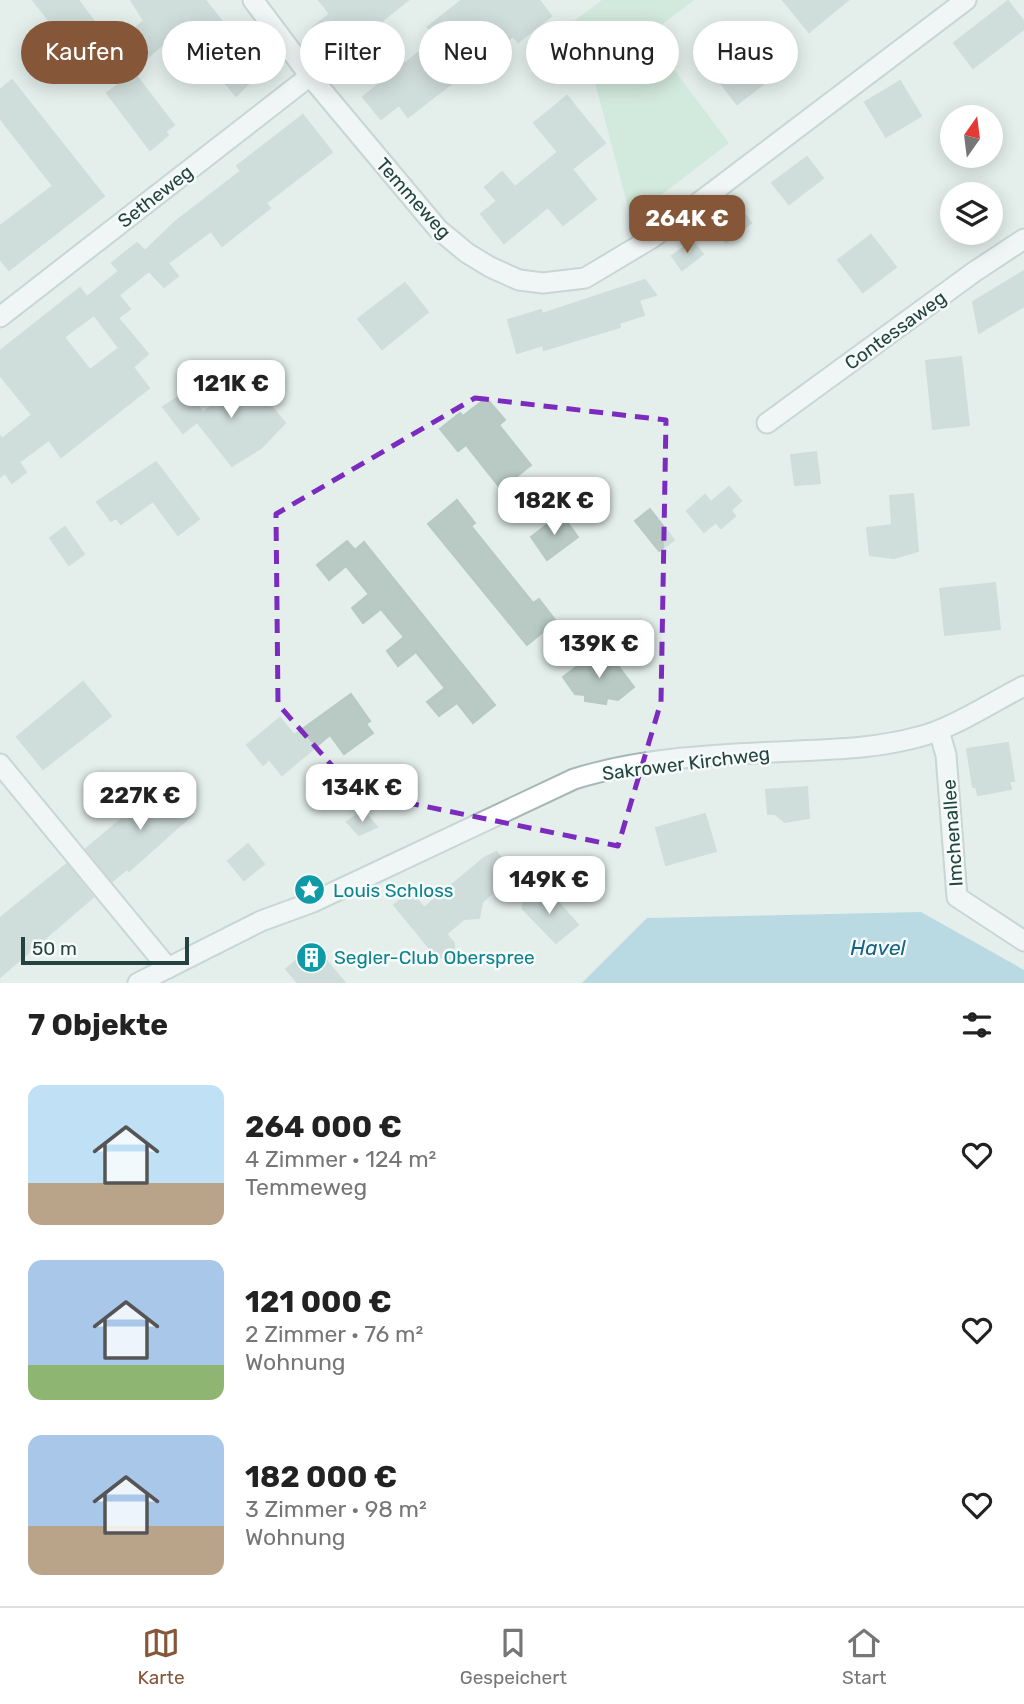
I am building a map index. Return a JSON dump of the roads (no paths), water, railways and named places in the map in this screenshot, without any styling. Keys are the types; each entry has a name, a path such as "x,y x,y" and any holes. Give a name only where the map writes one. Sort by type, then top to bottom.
{"street":[{"name":"Temmeweg","path":"253,0 300,63"},
{"name":"Temmeweg","path":"317,84 408,196 438,229 467,253 519,280 569,282 604,268 652,238 966,0"},
{"name":"Setheweg","path":"0,317 300,84"},
{"name":"Contessaweg","path":"767,423 1024,239"},
{"name":"Sakrower Kirchweg","path":"138,983 261,922 313,902 588,775 718,755 864,748 939,731 1024,687"},
{"name":"Imchenallee","path":"939,731 946,755 957,897 1024,941"},
{"path":"0,764 168,968"}],"water":[{"name":"Havel","path":"921,912 1024,970 1024,983 582,983 647,918"}],"place":[{"name":"Louis Schloss","path":"310,890"},
{"name":"Segler-Club Oberspree","path":"311,957"}]}
